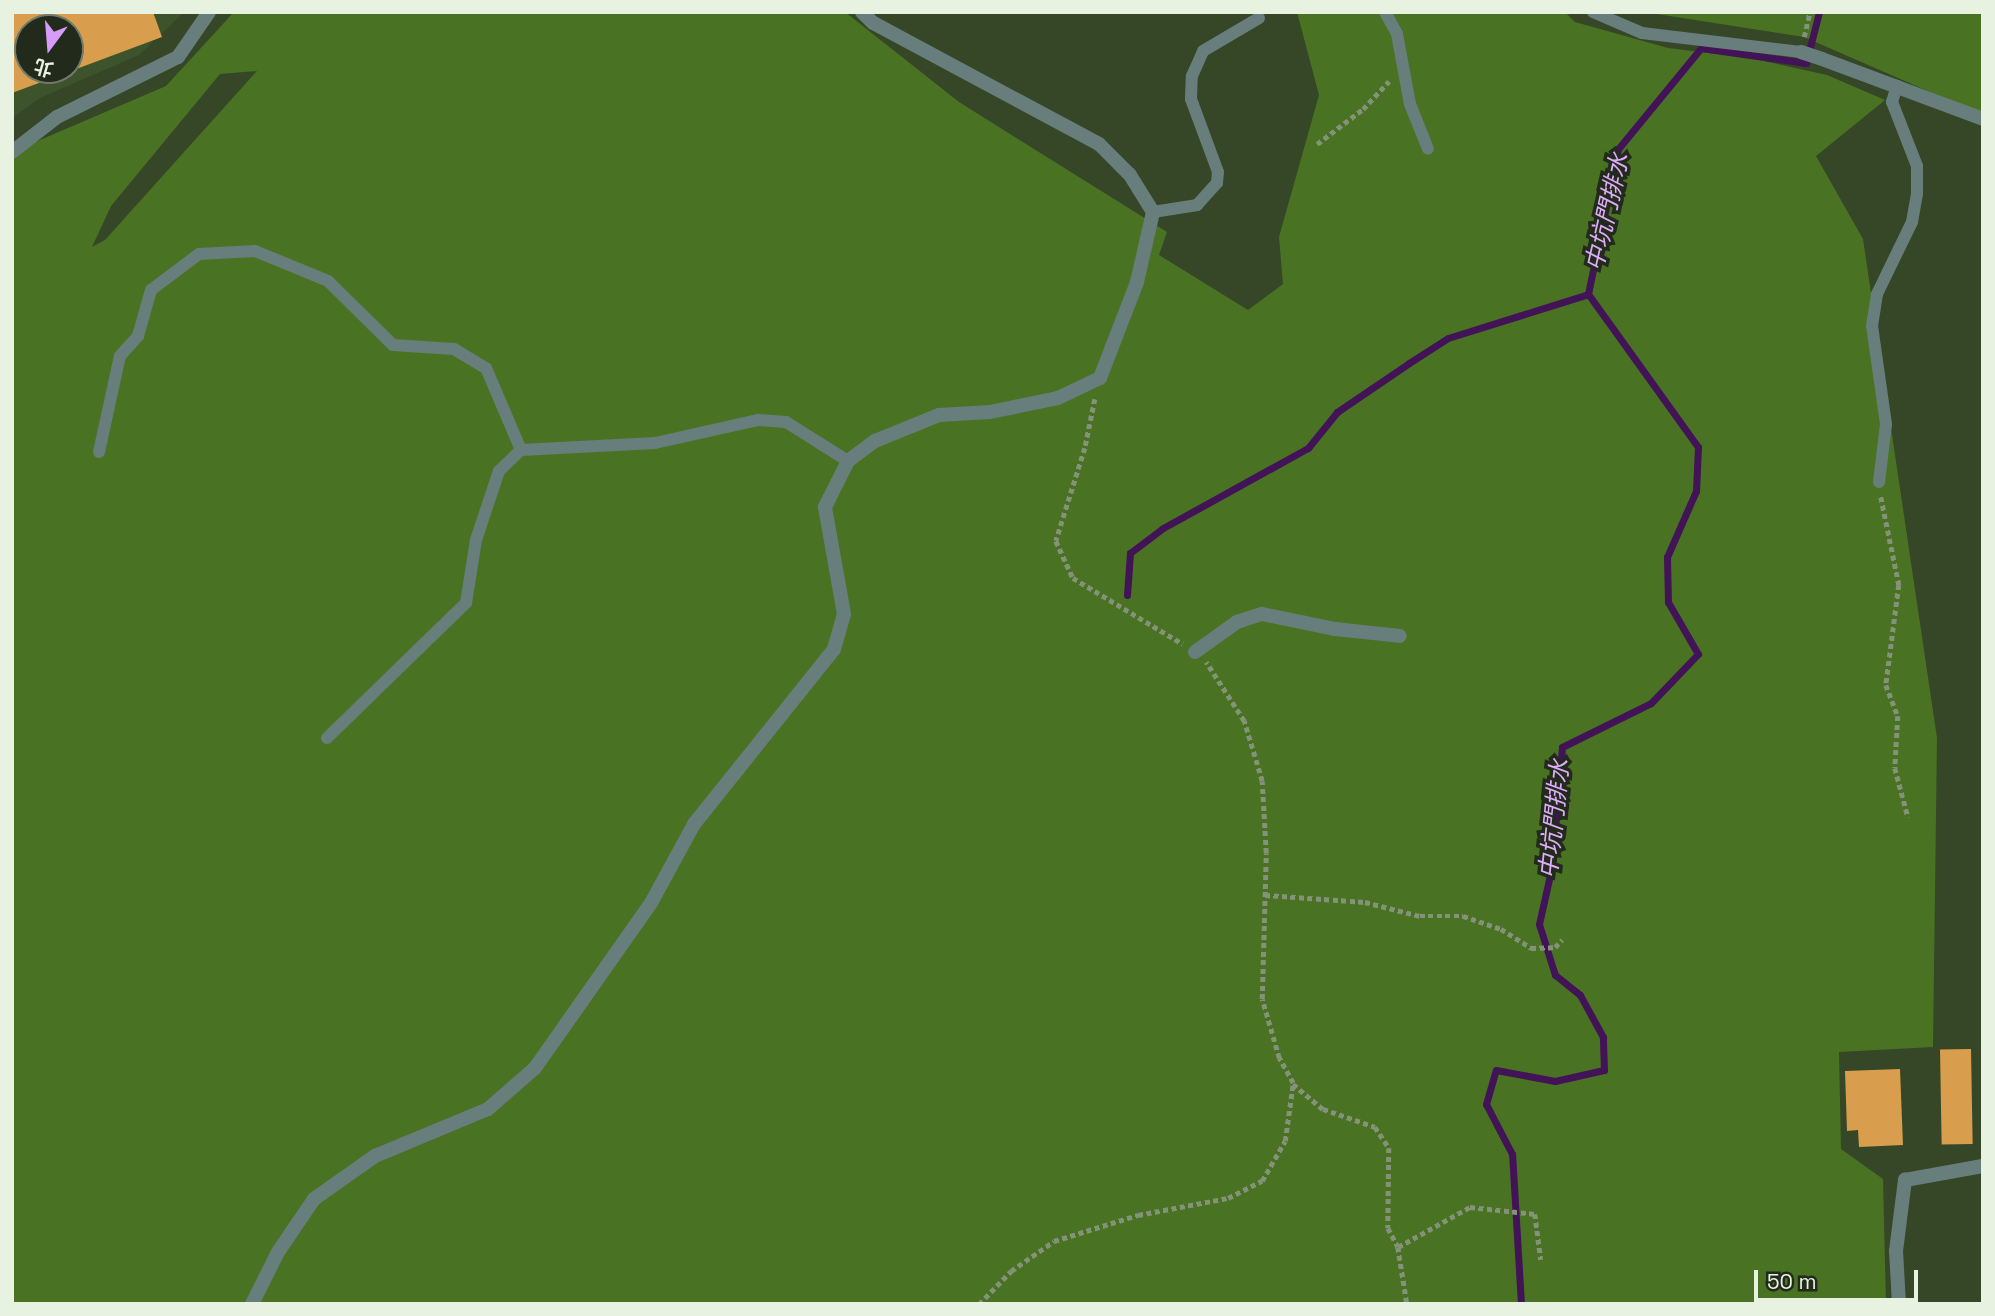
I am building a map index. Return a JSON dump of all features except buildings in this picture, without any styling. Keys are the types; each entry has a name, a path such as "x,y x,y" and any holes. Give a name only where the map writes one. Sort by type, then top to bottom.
{"street":[{"path":"12,152 57,117 178,57 209,12"},
{"path":"253,1304 278,1252 314,1199 375,1156 488,1109 535,1068 651,903 701,815 834,649 844,614 825,507 848,461 875,441 939,415 990,412 1058,398 1100,378 1137,282 1153,212 1130,175 1098,144 873,23 862,12"},
{"path":"1801,52 1983,120"},
{"path":"1195,652 1237,622 1262,614 1335,629 1400,636"},
{"path":"1899,1304 1896,1251 1905,1180 1983,1166"}],"lane":[{"path":"1385,12 1397,34 1410,104 1428,149"},
{"path":"1593,12 1642,33 1801,52"},
{"path":"1153,212 1197,205 1217,183 1219,172 1191,99 1192,76 1203,51 1259,18"},
{"path":"1879,482 1886,424 1872,326 1877,294 1912,222 1917,194 1917,166 1892,102 1897,86"},
{"path":"99,452 120,356 138,335 151,290 199,254 255,251 328,281 393,345 454,349 486,368 521,450"},
{"path":"327,738 466,603 476,540 499,471 521,450 655,443 758,420 786,422 848,461"}],"path":[{"path":"1801,52 1810,12"},
{"path":"1317,144 1329,139 1388,82 1405,72"},
{"path":"1100,378 1086,448 1056,541 1073,578 1195,652 1214,670 1244,721 1262,781 1265,895 1262,999 1279,1058 1293,1083 1323,1110 1375,1127 1389,1148 1388,1228 1398,1247 1407,1304"},
{"path":"1879,482 1899,585 1886,685 1898,716 1895,768 1908,817"},
{"path":"1265,895 1365,902 1420,916 1463,916 1501,929 1531,948 1555,947 1562,940"},
{"path":"979,1304 1011,1270 1055,1241 1138,1215 1228,1198 1262,1181 1285,1141 1293,1083"},
{"path":"1398,1247 1469,1207 1535,1214 1541,1260"}],"shaded area":[{"path":"12,12 184,12 139,55 84,79 84,14 14,14 14,84 72,84 40,98 12,118"}],"green space":[{"path":"234,12 845,12 959,102 1167,232 1159,255 1248,310 1283,284 1279,237 1319,95 1297,12 1565,12 1575,22 1668,48 1750,58 1827,75 1885,100 1816,156 1863,239 1937,738 1933,1047 1839,1052 1841,1149 1883,1179 1886,1304 12,1304 12,152 166,86","holes":["257,71 105,240 92,247 111,206 220,74"]},
{"path":"1644,12 1983,12 1983,115 1804,37"}],"waterway":[{"name":"中坑門排水","path":"1521,1304 1512,1154 1486,1104 1496,1070 1555,1081 1604,1070 1603,1037 1580,995 1555,975 1539,924 1552,866 1562,747 1651,703 1698,654 1668,602 1667,557 1696,491 1698,447 1588,294 1618,149 1701,48 1806,63 1819,12"},
{"path":"1127,595 1130,553 1163,528 1308,448 1337,412 1409,363 1448,338 1588,294"}]}
